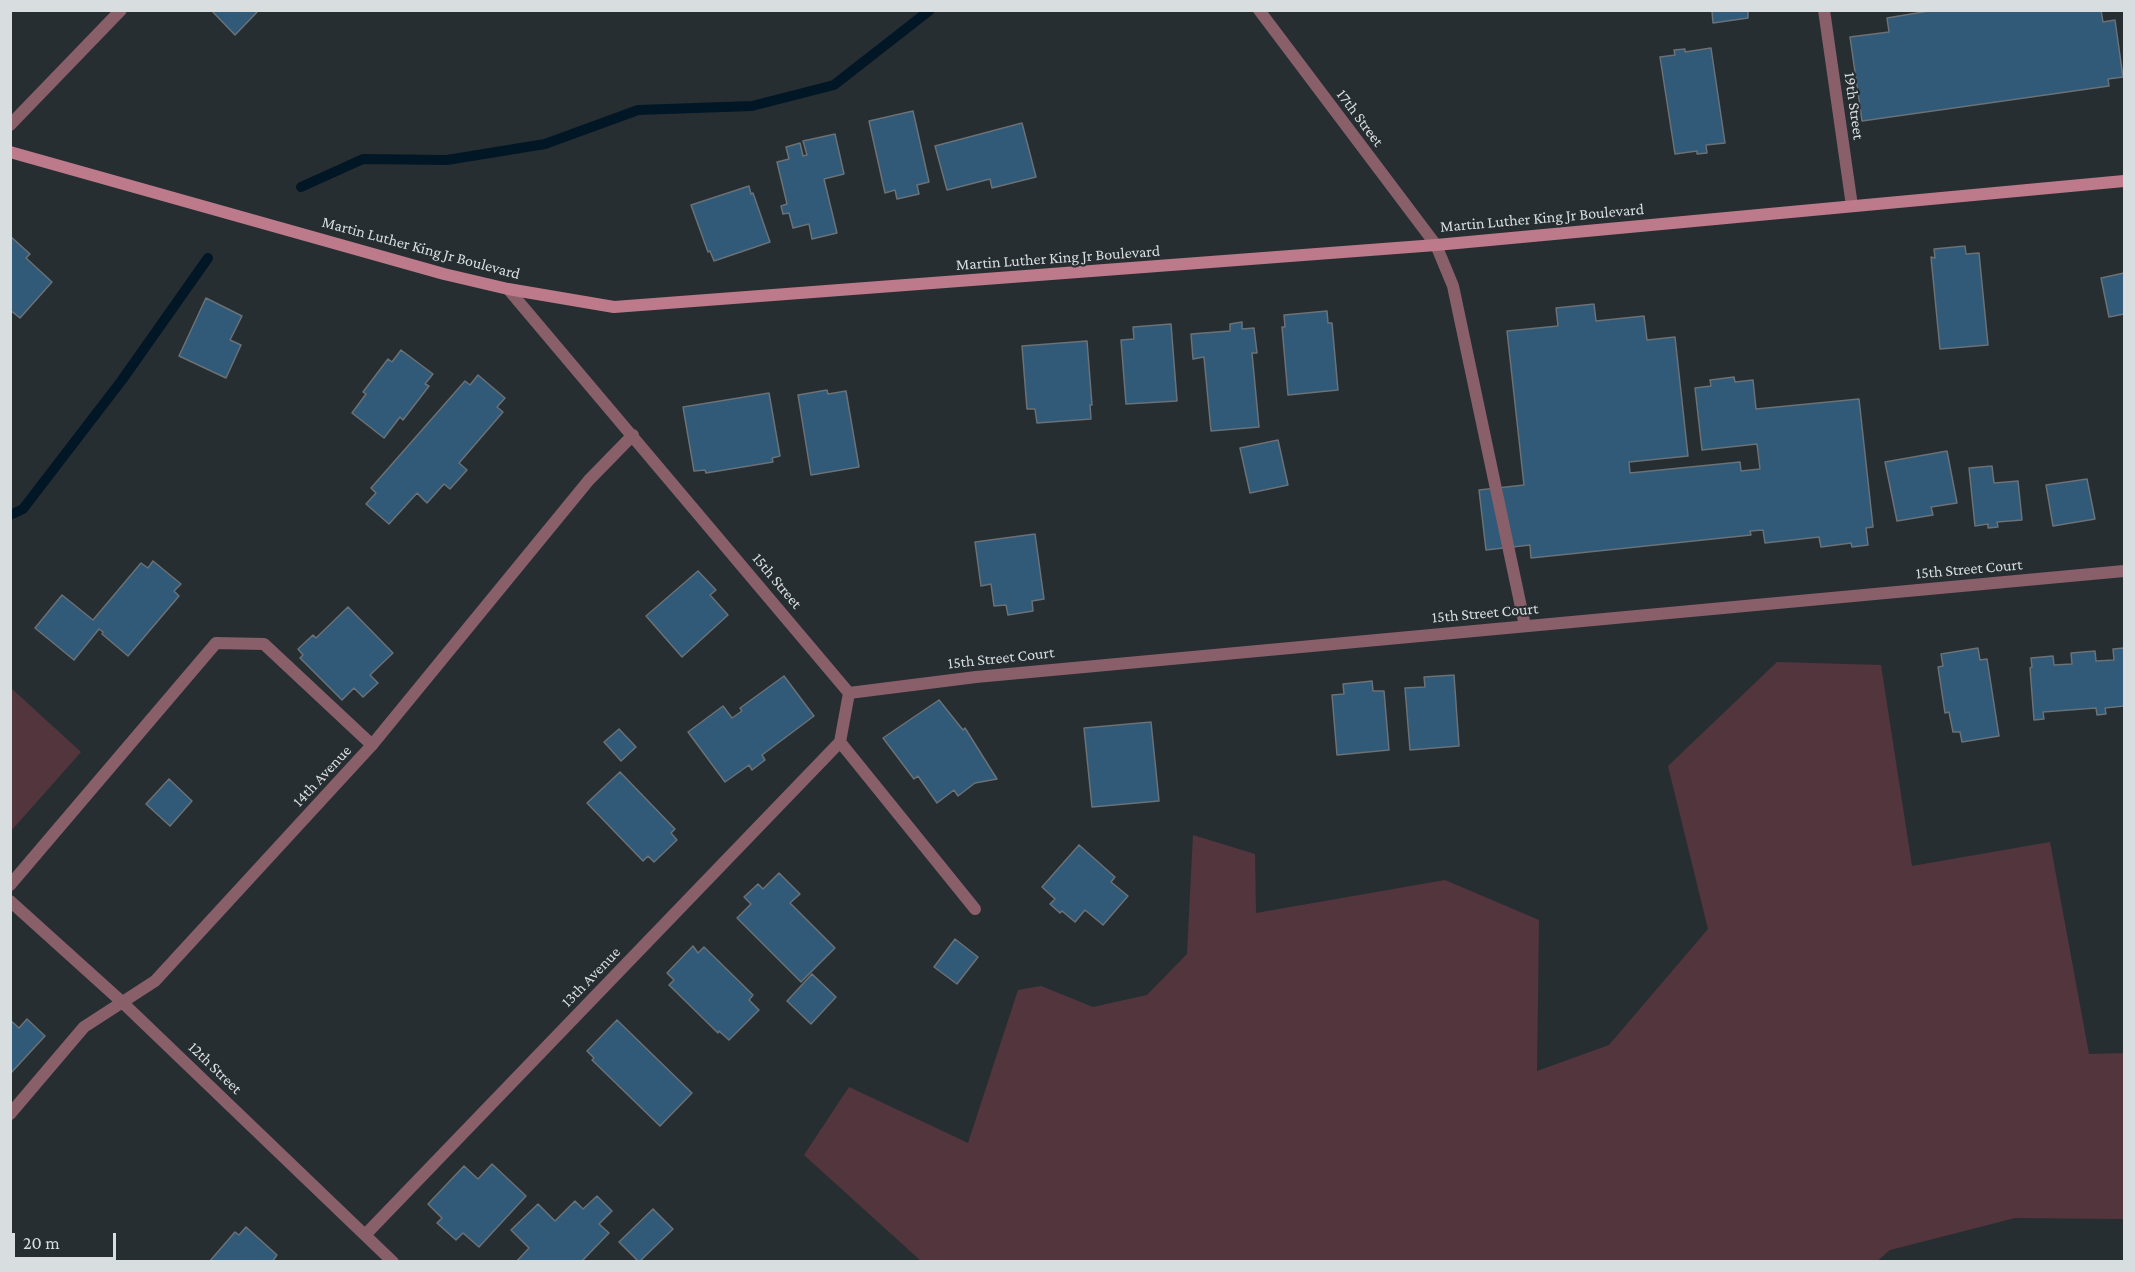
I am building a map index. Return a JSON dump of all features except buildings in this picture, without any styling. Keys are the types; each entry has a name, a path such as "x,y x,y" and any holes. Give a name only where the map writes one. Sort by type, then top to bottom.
{"main road":[{"name":"Martin Luther King Jr Boulevard","path":"10,152 444,274 508,289 614,307 1436,245 2124,182"}],"street":[{"path":"10,124 121,10"},
{"name":"17th Street","path":"1259,10 1436,245 1453,286 1525,626"},
{"name":"19th Street","path":"1824,10 1852,206"},
{"name":"15th Street","path":"508,289 849,693"},
{"name":"14th Avenue","path":"10,1114 84,1027 155,981 372,745 589,480 633,435"},
{"name":"15th Street Court","path":"849,693 976,677 2124,571"},
{"path":"10,885 216,643 264,644 372,745"},
{"path":"849,693 840,742 975,909"},
{"name":"13th Avenue","path":"366,1234 840,742"},
{"name":"12th Street","path":"10,901 122,1002 393,1262"}],"shaded area":[{"path":"1777,662 1881,665 1912,866 2050,842 2089,1054 2124,1053 2124,1219 2015,1218 1890,1250 1876,1262 921,1261 804,1155 849,1087 968,1143 1018,990 1041,986 1093,1007 1147,995 1187,954 1193,835 1255,854 1256,913 1445,880 1539,920 1537,1071 1609,1045 1708,929 1668,766"},
{"path":"11,688 81,752 11,831"}],"waterway":[{"path":"301,187 363,159 447,160 545,144 638,110 752,106 834,85 930,10"},
{"path":"10,515 23,509 122,380 208,258"}]}
